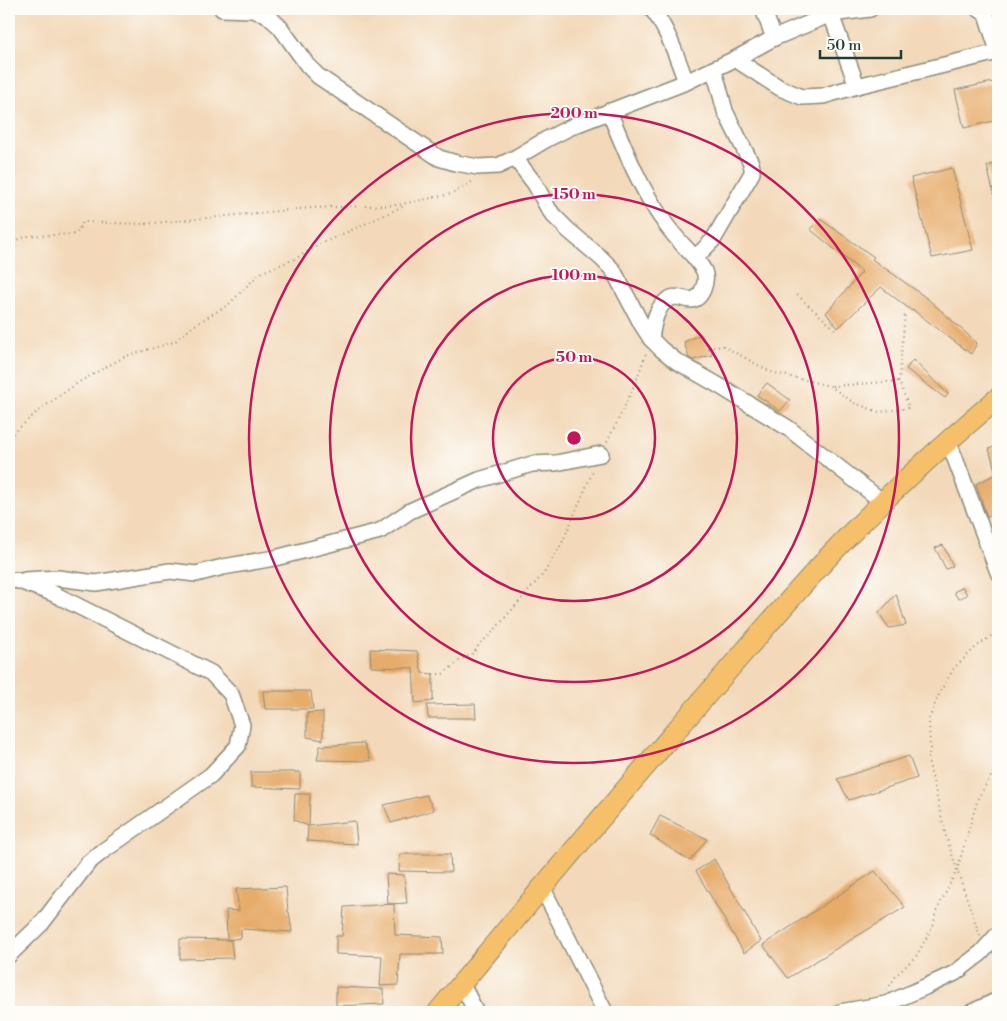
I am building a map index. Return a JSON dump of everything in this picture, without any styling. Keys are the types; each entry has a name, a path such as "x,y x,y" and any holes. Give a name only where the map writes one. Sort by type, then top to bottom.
{"main road":[{"path":"438,1012 542,887 753,641 833,552 948,440 998,398"}],"street":[{"path":"222,9 252,10 266,14 280,26 308,66 318,76 439,158 478,167 498,166 574,125 686,82 830,11 870,9"},
{"path":"652,9 666,30 686,82"},
{"path":"763,9 774,38"},
{"path":"736,59 780,88 802,97 823,96 998,52 982,9"},
{"path":"830,11 857,86"},
{"path":"695,258 713,240 752,173 751,162 725,110 713,69"},
{"path":"608,111 649,199 666,225 695,258 705,275 702,293 699,296 693,300 678,297 672,298 664,303 653,324 651,339"},
{"path":"515,158 535,184 553,215 613,270 642,325 651,339 661,349 676,361 788,428 883,502"},
{"path":"948,440 994,549 998,572"},
{"path":"12,580 58,578 96,584 170,571 196,574 223,567 275,558 380,531 410,511 479,480 532,464 556,463 601,454"},
{"path":"9,955 42,922 88,863 211,775 238,746 242,725 232,694 211,672 52,593 12,580"},
{"path":"542,887 605,1012"},
{"path":"840,1012 876,1006 896,1006 925,988 955,973 984,950 998,934"},
{"path":"462,984 476,1012"},
{"path":"972,1012 998,1000"}],"path":[{"path":"9,243 28,236 76,234 84,222 144,224 310,208 397,205 451,194 474,180"},
{"path":"9,437 37,412 78,382 126,356 174,342 195,325 229,304 260,273 295,259 322,243 411,202"},
{"path":"797,295 836,330"},
{"path":"830,386 854,403 879,412 909,408 899,382 905,313"},
{"path":"433,674 443,674 474,652 544,573 562,543 601,454 630,396 651,339"},
{"path":"708,348 723,346 770,372 830,386 899,382"},
{"path":"984,950 946,836 928,760 930,749 929,719 940,692 954,668 976,647 998,631"},
{"path":"876,1006 896,976 917,955 934,924 935,914 957,870 978,798 998,764"}],"building":[{"path":"998,81 998,120 964,128 955,90"},
{"path":"998,163 998,198 995,199 987,166"},
{"path":"952,168 973,250 932,258 911,178"},
{"path":"820,219 874,257 872,259 928,299 977,343 971,354 881,287 838,328 826,313 862,272 810,229"},
{"path":"701,334 712,355 693,360 689,358 684,342"},
{"path":"913,360 948,394 945,398 906,369"},
{"path":"767,383 790,400 780,411 757,395"},
{"path":"998,445 998,472 996,473 989,449"},
{"path":"998,473 998,512 987,517 976,484"},
{"path":"943,545 953,566 946,569 935,548"},
{"path":"963,587 967,595 958,599 954,592"},
{"path":"896,594 906,625 889,628 879,613"},
{"path":"370,649 417,651 422,673 433,674 433,701 415,703 413,668 371,667"},
{"path":"263,691 311,691 313,709 265,709"},
{"path":"475,704 476,718 428,718 427,705"},
{"path":"323,712 323,740 307,737 307,713"},
{"path":"364,743 371,761 317,760 320,746"},
{"path":"909,756 917,778 849,800 837,779"},
{"path":"251,772 300,772 300,789 251,787"},
{"path":"295,794 310,794 309,826 355,821 357,844 307,841 308,826 294,820"},
{"path":"426,795 434,810 391,823 384,805"},
{"path":"660,816 707,839 690,861 650,835"},
{"path":"400,854 450,854 451,872 399,871"},
{"path":"714,859 761,941 744,953 696,871"},
{"path":"875,871 905,907 788,978 763,945"},
{"path":"386,874 404,875 407,903 388,904"},
{"path":"286,887 292,932 241,929 241,938 227,940 226,910 239,911 236,889"},
{"path":"394,904 395,935 442,937 443,954 400,954 398,985 380,986 382,956 336,954 336,936 342,936 344,907"},
{"path":"180,939 231,940 233,958 180,959"},
{"path":"336,987 383,989 384,1004 336,1006"}]}
